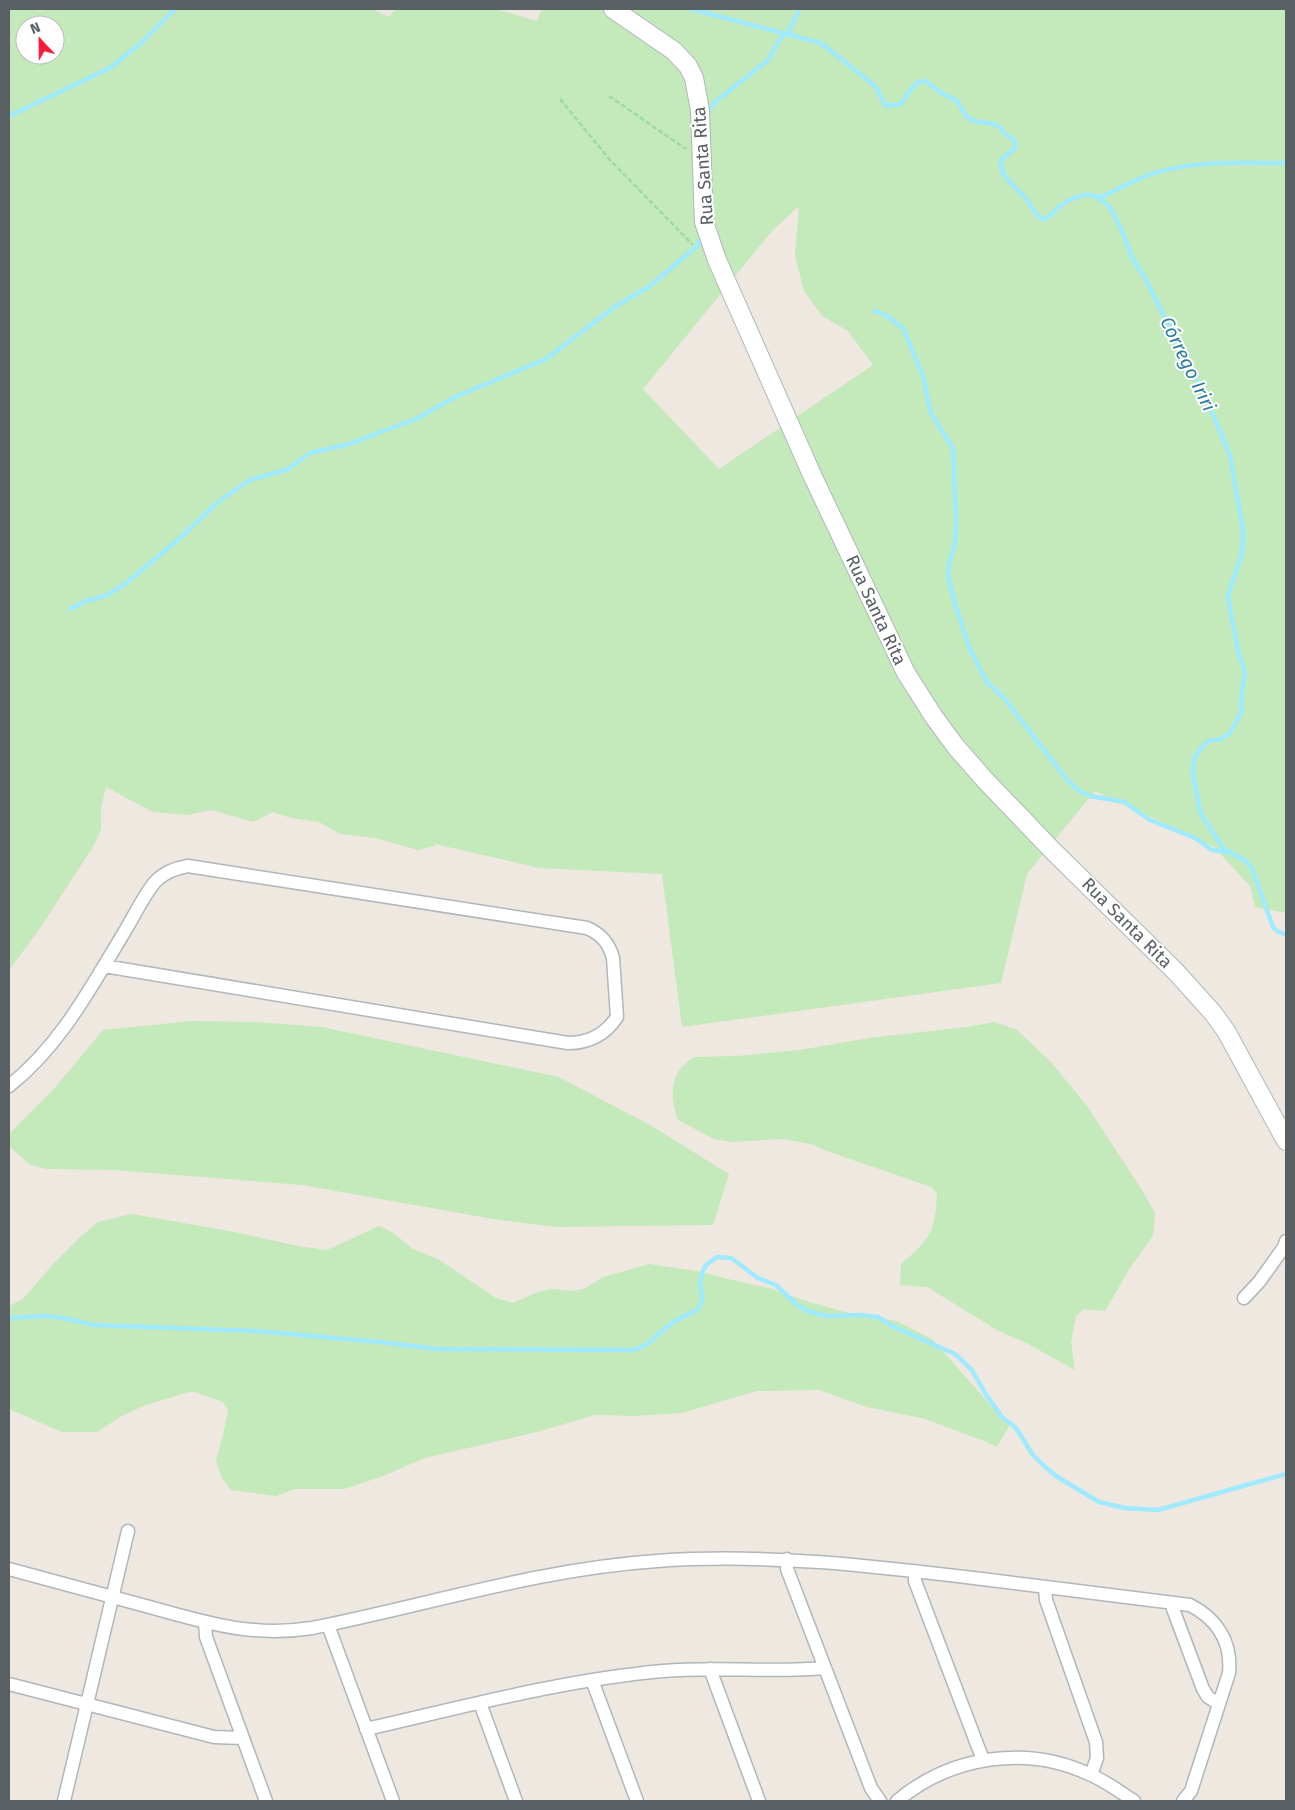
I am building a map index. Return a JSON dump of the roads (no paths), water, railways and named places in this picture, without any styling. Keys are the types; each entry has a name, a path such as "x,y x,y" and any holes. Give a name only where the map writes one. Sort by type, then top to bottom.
{"street":[{"name":"Rua Santa Rita","path":"613,9 674,51 688,66 697,88 700,110 704,222 717,260 813,476 906,673 934,717 986,780 1053,851 1199,996 1226,1031 1286,1141"},
{"path":"9,1086 35,1063 63,1032 156,881 171,871 188,866 586,928 601,936 613,958 616,1017 612,1024 599,1036 584,1042 568,1043 104,966"},
{"path":"1244,1298 1259,1282 1284,1247 1286,1241"},
{"path":"64,1801 128,1530"},
{"path":"9,1569 205,1622 260,1632 296,1631 328,1625 508,1582 557,1573 656,1561 700,1558 787,1559 915,1571 1190,1605 1200,1610 1214,1622 1224,1636 1230,1663 1229,1673 1191,1791 1183,1801"},
{"path":"787,1559 787,1569 825,1668 872,1788 880,1801"},
{"path":"915,1571 915,1581 983,1760"},
{"path":"1045,1587 1046,1600 1096,1742 1097,1758 1091,1775"},
{"path":"1173,1603 1173,1609 1203,1689 1208,1697 1219,1704"},
{"path":"205,1622 206,1637 266,1801"},
{"path":"328,1625 392,1801"},
{"path":"366,1729 592,1680 666,1671 710,1669 798,1671 825,1668"},
{"path":"710,1669 759,1801"},
{"path":"592,1680 637,1801"},
{"path":"9,1684 214,1737 243,1738"},
{"path":"480,1703 516,1801"},
{"path":"897,1801 921,1783 938,1774 983,1760 1010,1757 1031,1758 1058,1763 1091,1775 1134,1801"}],"waterway":[{"path":"9,116 110,68 141,43 175,9"},
{"name":"Córrego Iriri","path":"691,9 821,43 875,86 886,106 901,104 912,88 919,82 927,82 941,93 957,101 967,117 974,121 994,124 1013,139 1016,143 1015,148 1001,160 1001,166 1006,177 1027,200 1039,217 1042,219 1048,218 1066,202 1088,195 1098,197 1113,213 1131,255 1145,278 1210,408 1230,455 1243,530 1241,557 1228,599 1239,655 1245,672 1241,713 1230,733 1221,739 1208,741 1198,752 1194,759 1193,774 1200,812 1223,848 1247,862 1252,869 1273,927 1286,935"},
{"path":"788,34 799,9"},
{"path":"707,114 715,102 768,60 784,33"},
{"path":"1099,198 1143,177 1185,166 1286,163"},
{"path":"70,609 84,602 107,595 125,584 179,539 218,502 250,480 288,469 310,453 349,444 418,418 457,396 546,359 616,306 650,286 696,247 703,235"},
{"path":"875,311 887,316 903,328 923,376 932,415 953,448 956,520 955,543 949,564 948,576 970,649 986,681 1004,698 1068,781 1081,792 1090,796 1124,802 1150,820 1195,838 1212,850 1226,852"},
{"path":"9,1318 47,1316 93,1325 255,1331 436,1349 634,1350 647,1344 673,1322 697,1310 702,1301 700,1282 706,1265 717,1257 731,1258 758,1278 776,1285 796,1304 807,1311 826,1316 859,1315 878,1317 894,1327 955,1354 972,1370 1002,1417 1016,1428 1033,1455 1056,1476 1099,1502 1125,1508 1158,1510 1286,1474"}]}
